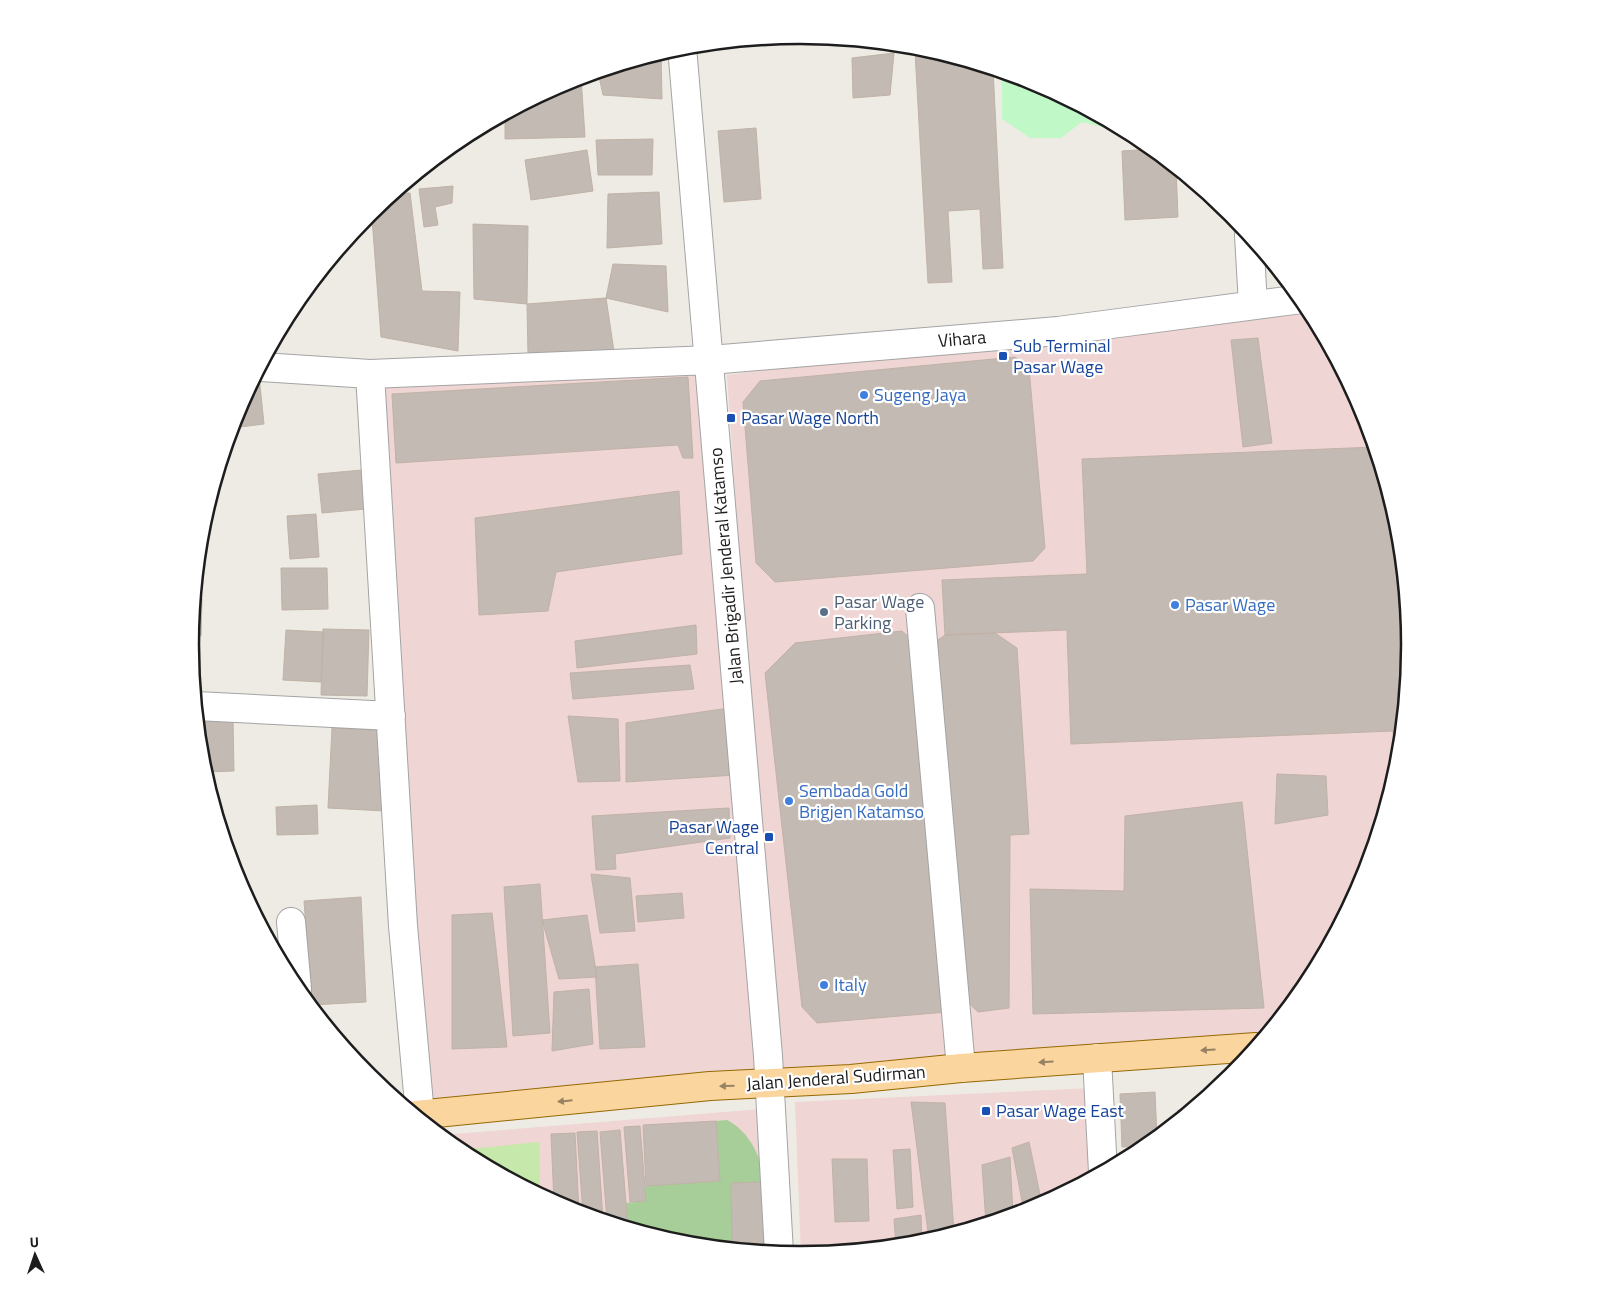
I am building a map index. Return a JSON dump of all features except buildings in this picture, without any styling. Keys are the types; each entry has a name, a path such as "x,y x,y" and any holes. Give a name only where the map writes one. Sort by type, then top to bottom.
{"main road":[{"name":"Jalan Jenderal Sudirman","path":"425,1114 710,1086 770,1085 961,1068 1247,1048"}],"street":[{"name":"Jalan Brigadir Jenderal Katamso","path":"683,55 770,1085 779,1245"},
{"path":"1250,245 1253,305"},
{"name":"Vihara","path":"267,367 370,374 710,360 1058,331 1293,300"},
{"path":"370,374 403,926 417,1108"},
{"path":"920,608 961,1068"},
{"path":"203,706 391,716"},
{"path":"292,922 296,971"},
{"path":"1097,1058 1103,1165"}],"shaded area":[{"path":"1253,304 1296,306 1321,344 1340,379 1370,452 1381,489 1397,567 1402,645 1400,684 1397,723 1390,762 1370,838 1356,875 1340,911 1321,946 1278,1011 1258,1036 410,1102 408,1100 361,375 720,374 743,612 727,375"},
{"path":"1093,1088 1101,1166 1031,1200 956,1226 918,1235 879,1241 840,1245 801,1246 795,1102"},
{"path":"762,1109 771,1245 683,1235 607,1214 535,1184 500,1166 451,1134"}],"green space":[{"path":"1002,79 1066,106 1109,129 1082,122 1061,138 1030,138 1002,119"},
{"path":"727,1120 748,1138 761,1163 766,1182 731,1184 732,1242 683,1235 627,1220 626,1203 646,1201 645,1186 720,1181 716,1121"},
{"path":"539,1142 540,1186 500,1166 472,1149"}],"place":[{"name":"Sub Terminal Pasar Wage","path":"1003,356"},
{"name":"Sugeng Jaya","path":"864,395"},
{"name":"Pasar Wage North","path":"731,418"},
{"name":"Pasar Wage","path":"1175,605"},
{"name":"Pasar Wage Parking","path":"824,612"},
{"name":"Sembada Gold Brigjen Katamso","path":"789,801"},
{"name":"Pasar Wage Central","path":"769,837"},
{"name":"Italy","path":"824,985"},
{"name":"Pasar Wage East","path":"986,1111"}]}
